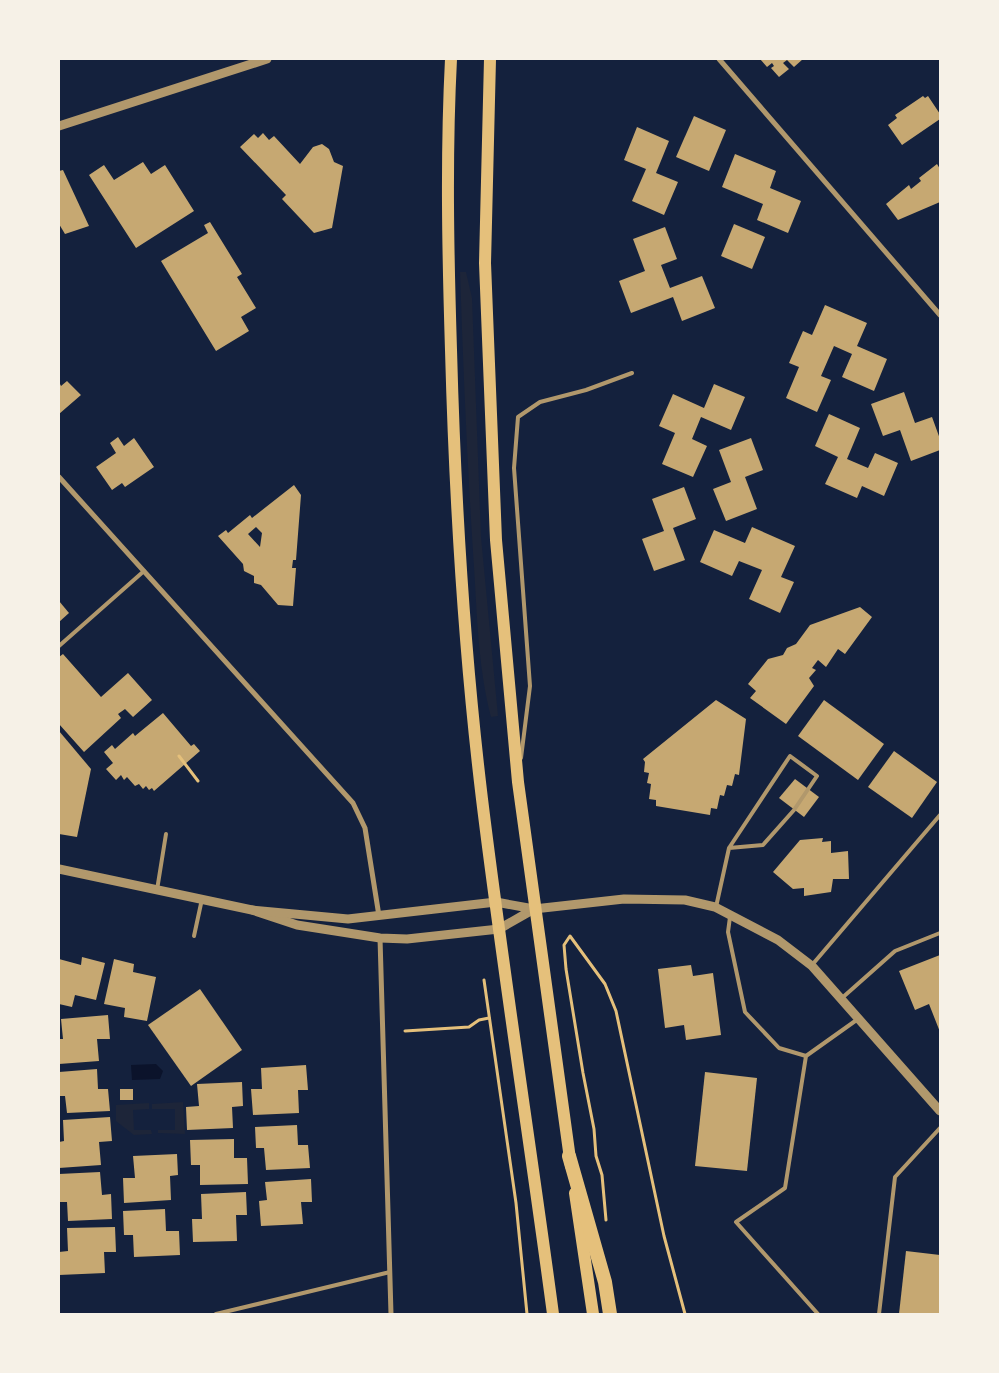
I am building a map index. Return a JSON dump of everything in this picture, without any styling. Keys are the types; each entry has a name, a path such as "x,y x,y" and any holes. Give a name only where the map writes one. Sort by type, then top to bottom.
{"highway":[{"path":"569,1156 604,1282 610,1314"}],"main road":[{"path":"451,59 448,126 448,263 453,437 461,576 472,707 499,929 553,1314"},
{"path":"490,59 485,264 490,425 497,550 518,782 534,909 593,1314"}],"street":[{"path":"59,126 267,59"},
{"path":"719,59 940,314"},
{"path":"59,477 353,803 361,818 368,841 379,916"},
{"path":"59,869 252,910 297,925 380,938 406,939 499,929 534,909"},
{"path":"252,910 348,919 496,902 534,909 624,899 685,900 716,907 778,940 812,966 940,1111"},
{"path":"380,938 391,1314"}],"lane":[{"path":"518,782 530,686 514,468 518,417 540,402 586,390 632,373"},
{"path":"59,646 144,571"},
{"path":"716,907 729,848 790,756 817,776 794,810 763,845 729,848"},
{"path":"812,966 940,815"},
{"path":"157,890 166,834"},
{"path":"194,936 202,899"},
{"path":"730,914 728,932 745,1012 779,1048 806,1056"},
{"path":"842,998 895,951 940,933"},
{"path":"818,1314 736,1222 785,1188 806,1056 859,1018"},
{"path":"879,1314 894,1177 940,1128"},
{"path":"216,1314 390,1272"}],"path":[{"path":"179,756 198,781"},
{"path":"606,1223 602,1175 596,1156 594,1128 582,1073 566,969 564,944 570,936 605,984 616,1010 664,1236 685,1314"},
{"path":"484,980 516,1204 527,1314"},
{"path":"405,1031 469,1028 479,1020 489,1018"}],"shaded area":[{"path":"460,272 466,272 472,298 481,537 498,716 491,717 480,656 477,614 467,447"},
{"path":"156,1064 163,1071 160,1079 132,1080 131,1065"},
{"path":"183,1102 185,1134 158,1133 158,1130 175,1130 175,1109 152,1109 152,1104"},
{"path":"149,1103 149,1109 133,1110 134,1130 151,1130 152,1134 134,1135 116,1121 116,1105"}],"building":[{"path":"760,59 803,59 794,67 787,60 783,63 789,69 779,77 771,68 774,66 772,63 767,67"},
{"path":"923,96 925,98 928,96 940,114 940,119 902,145 888,125 897,118 895,115"},
{"path":"694,116 726,130 709,171 676,157"},
{"path":"637,127 669,141 656,173 678,182 664,215 632,201 646,169 624,160"},
{"path":"263,133 269,140 274,136 300,164 313,147 322,144 329,149 334,162 343,166 332,228 314,233 282,199 286,195 240,147 254,134 258,138"},
{"path":"735,154 776,171 770,188 801,201 788,233 757,220 763,204 722,187"},
{"path":"143,162 151,174 165,165 194,211 136,248 89,175 104,165 114,180"},
{"path":"937,164 940,169 940,202 898,220 886,204 909,185 911,189 921,181 919,178"},
{"path":"63,170 89,226 65,234 59,224 59,171"},
{"path":"210,222 242,274 237,277 256,308 241,317 249,331 216,351 161,261 208,233 204,225"},
{"path":"734,224 765,237 752,269 721,256"},
{"path":"665,227 677,259 661,265 670,288 702,276 715,308 682,321 673,297 631,313 619,281 645,271 633,239"},
{"path":"825,305 867,323 857,346 887,359 874,391 842,377 852,354 834,346 821,376 831,380 817,412 786,398 799,367 789,363 803,331 812,335"},
{"path":"67,381 81,395 59,414 59,382 61,386"},
{"path":"714,384 745,397 731,430 701,417 692,439 707,446 693,477 662,464 675,433 659,426 673,394 704,408"},
{"path":"904,392 915,423 932,417 940,439 940,450 911,461 900,430 883,436 871,404"},
{"path":"829,414 860,428 847,459 868,468 875,453 898,463 884,496 862,486 857,498 825,484 838,457 815,446"},
{"path":"118,437 124,446 134,438 154,467 125,487 122,483 112,490 96,467 116,453 110,443"},
{"path":"751,438 763,470 745,477 757,509 726,521 713,489 731,482 719,450"},
{"path":"294,485 301,495 296,560 293,560 292,568 296,568 293,606 278,605 261,585 254,583 254,576 244,571 243,564 218,536 226,530 228,533 250,515 252,518","holes":["256,527 262,533 260,547 248,534"]},
{"path":"684,487 696,519 673,528 685,560 654,571 642,539 664,531 652,499"},
{"path":"752,527 795,546 781,577 794,582 780,613 749,599 762,570 739,561 732,576 700,562 714,530 745,543"},
{"path":"59,601 69,613 59,622"},
{"path":"860,607 872,617 845,654 838,649 826,667 818,660 812,668 816,670 809,678 814,686 786,724 750,698 756,691 748,684 768,659 783,655 787,648 796,644 810,625"},
{"path":"63,654 101,697 128,673 152,700 133,717 125,709 118,714 121,718 84,752 59,724 59,657"},
{"path":"716,700 746,719 739,775 735,774 732,786 727,785 724,796 720,795 717,809 711,808 710,815 656,806 656,800 649,799 651,784 647,783 649,773 644,772 645,762 643,759"},
{"path":"824,700 884,744 858,780 798,736"},
{"path":"163,713 191,746 194,744 200,751 154,791 152,788 149,790 146,786 143,789 139,784 135,786 127,777 124,780 121,775 116,780 106,769 113,763 104,752 112,745 115,749 133,733 135,736"},
{"path":"59,731 91,769 77,837 59,834"},
{"path":"894,751 937,782 912,818 868,787"},
{"path":"795,779 819,797 804,817 779,798"},
{"path":"823,838 822,842 831,841 831,853 848,851 849,879 833,879 831,892 804,896 804,888 793,889 773,872 800,840"},
{"path":"940,955 940,1032 929,1004 915,1010 899,971"},
{"path":"82,957 105,963 96,1000 75,995 72,1007 59,1004 59,959 81,965"},
{"path":"114,959 134,964 133,972 156,977 147,1021 124,1017 125,1008 104,1004"},
{"path":"691,965 693,976 713,973 721,1035 686,1040 684,1025 665,1028 658,969"},
{"path":"200,989 242,1050 191,1086 148,1025"},
{"path":"108,1015 110,1039 97,1039 99,1061 59,1064 59,1039 63,1039 61,1019"},
{"path":"306,1065 308,1090 298,1090 299,1113 253,1115 251,1089 262,1089 261,1068"},
{"path":"97,1069 98,1089 108,1089 110,1111 67,1113 65,1096 59,1096 59,1072"},
{"path":"705,1072 757,1078 747,1171 695,1166"},
{"path":"242,1082 243,1106 232,1107 233,1128 187,1130 186,1107 199,1106 197,1084"},
{"path":"120,1089 133,1089 133,1100 120,1100"},
{"path":"110,1117 112,1141 99,1142 101,1165 59,1168 59,1142 64,1141 63,1120"},
{"path":"297,1125 298,1145 308,1145 310,1168 266,1170 264,1148 256,1148 255,1127"},
{"path":"234,1139 234,1158 247,1158 248,1184 200,1185 200,1165 191,1165 190,1140"},
{"path":"177,1154 178,1175 170,1176 171,1200 124,1203 123,1178 135,1178 133,1156"},
{"path":"100,1172 102,1195 111,1194 112,1219 68,1221 67,1202 59,1202 59,1174"},
{"path":"311,1179 312,1202 301,1202 303,1224 261,1226 259,1201 267,1200 265,1182"},
{"path":"246,1192 247,1215 236,1215 237,1241 193,1242 192,1219 202,1219 201,1194"},
{"path":"165,1209 166,1231 179,1231 180,1255 134,1257 133,1235 124,1235 123,1211"},
{"path":"115,1227 116,1252 104,1252 105,1273 59,1275 59,1252 68,1251 67,1228"},
{"path":"906,1251 940,1255 940,1314 899,1314"}]}
